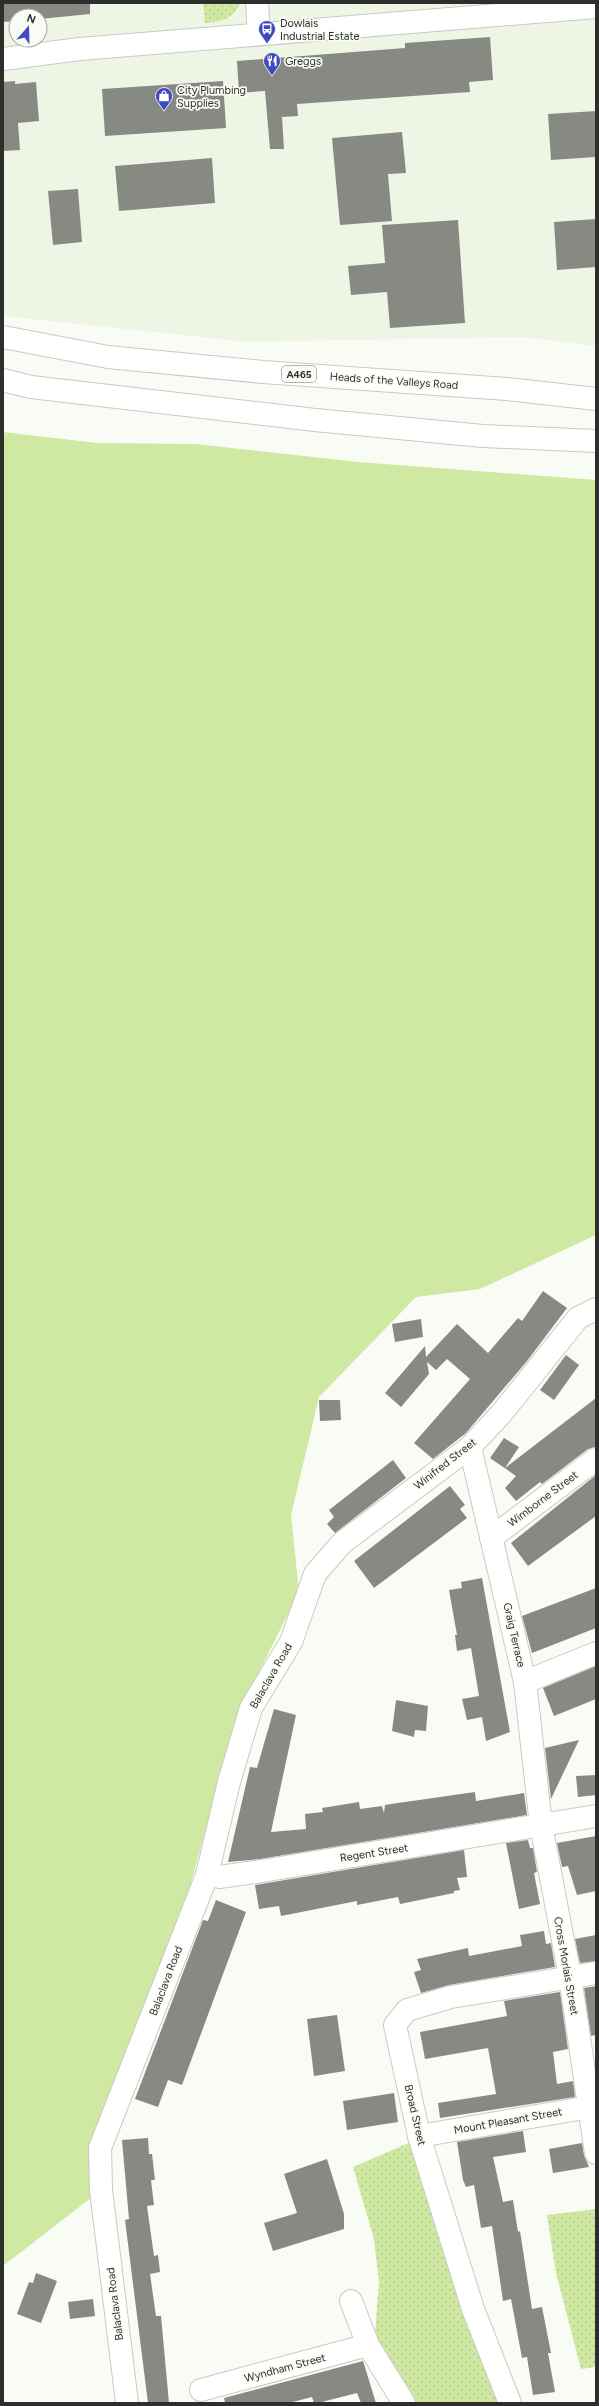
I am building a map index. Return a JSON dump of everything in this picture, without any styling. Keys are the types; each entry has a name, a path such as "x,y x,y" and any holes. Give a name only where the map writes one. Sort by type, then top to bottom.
{"main road":[{"path":"257,3 259,34"},
{"path":"3,59 80,49 596,7"},
{"name":"Heads of the Valleys Road","path":"3,337 108,358 263,372 507,389 596,399"},
{"path":"3,380 31,387 314,420 483,436 596,441"},
{"name":"Winifred Street","path":"315,1574 342,1543 470,1447 501,1414 578,1318 596,1309"},
{"name":"Graig Terrace","path":"470,1447 525,1682 540,1825"},
{"name":"Wimborne Street","path":"491,1538 596,1459"},
{"name":"Balaclava Road","path":"127,2403 101,2190 100,2148 207,1876 229,1782 251,1708 291,1642 315,1574"},
{"path":"525,1682 596,1653"},
{"name":"Regent Street","path":"207,1876 219,1877 262,1871 596,1816"},
{"name":"Cross Morlais Street","path":"540,1825 570,1977 592,2107 596,2153"},
{"name":"Broad Street","path":"510,2403 474,2309 419,2136 395,2025 407,2010 451,1997 596,1973"},
{"name":"Mount Pleasant Street","path":"419,2136 592,2107"},
{"path":"351,2301 368,2345 404,2403"},
{"name":"Wyndham Street","path":"201,2390 368,2345"}],"shaded area":[{"path":"3,3 596,3 596,346 522,337 247,342 3,316"}],"green space":[{"path":"240,3 234,13 226,19 205,23 203,4"},
{"path":"3,432 97,443 195,444 358,462 596,480 596,1235 480,1289 416,1297 319,1397 291,1515 299,1592 236,1718 191,1883 92,2157 92,2197 3,2266"},
{"path":"411,2142 501,2403 415,2403 375,2335 379,2282 374,2239 353,2167"},
{"path":"596,2209 596,2367 581,2369 556,2273 547,2215"}],"building":[{"path":"3,3 90,3 90,14 48,18 48,8 8,8 8,22 3,22"},
{"path":"490,37 493,80 469,82 470,92 297,104 298,116 282,117 284,149 270,149 265,91 239,93 237,61 405,48 405,43"},
{"path":"15,81 15,84 36,82 39,121 18,123 20,150 3,151 3,82"},
{"name":"City Plumbing Supplies","path":"223,81 226,128 105,136 102,89"},
{"path":"596,111 596,157 551,160 548,114"},
{"path":"402,132 406,173 388,174 392,221 340,225 332,138"},
{"path":"212,158 215,203 119,211 115,166"},
{"path":"78,189 82,242 53,245 48,191"},
{"path":"596,219 596,267 557,270 554,222"},
{"path":"458,220 465,323 390,328 387,292 351,295 348,266 385,263 382,225"},
{"path":"543,1291 567,1308 527,1361 466,1433 433,1459 414,1443 470,1379 447,1359 436,1370 427,1362 429,1374 401,1407 385,1393 425,1346 426,1357 457,1324 488,1353 518,1318 522,1321"},
{"path":"421,1319 423,1337 395,1342 392,1324"},
{"path":"566,1355 579,1365 554,1400 540,1390"},
{"path":"596,1398 596,1447 588,1449 542,1484 540,1482 516,1501 505,1488 516,1476 490,1458 504,1438 519,1447 505,1468"},
{"path":"319,1400 340,1400 341,1420 320,1421"},
{"path":"393,1460 406,1478 335,1533 327,1524 334,1517 329,1510"},
{"path":"596,1475 596,1516 528,1566 511,1543"},
{"path":"450,1486 465,1505 460,1509 467,1518 374,1588 354,1561"},
{"path":"482,1578 510,1732 486,1741 482,1717 467,1720 462,1699 479,1696 471,1648 457,1651 455,1635 457,1635 449,1590 462,1588 461,1582"},
{"path":"596,1588 596,1628 532,1653 522,1616"},
{"path":"596,1666 596,1699 554,1716 543,1688"},
{"path":"396,1700 428,1706 426,1731 415,1730 414,1737 392,1731"},
{"path":"274,1709 296,1715 271,1832 306,1829 305,1814 323,1812 322,1808 359,1802 360,1809 382,1806 384,1813 385,1805 475,1792 476,1801 524,1793 527,1815 260,1859 228,1862 250,1767 257,1768"},
{"path":"579,1740 551,1799 545,1748"},
{"path":"596,1775 596,1795 578,1797 576,1776"},
{"path":"596,1836 596,1891 577,1895 568,1866 562,1867 557,1843"},
{"path":"528,1840 530,1848 533,1848 537,1872 534,1873 540,1904 519,1909 506,1843"},
{"path":"464,1850 467,1877 457,1878 460,1890 454,1891 454,1893 400,1904 398,1897 357,1905 357,1901 281,1916 279,1906 259,1909 255,1885"},
{"path":"216,1900 246,1912 182,2085 168,2080 158,2107 135,2099 203,1920 208,1921"},
{"path":"544,1931 546,1944 551,1943 555,1967 449,1985 421,1993 414,1972 421,1970 417,1959 468,1948 469,1956 522,1946 520,1935"},
{"path":"596,1935 596,1961 580,1963 575,1939"},
{"path":"596,1986 596,2035 591,2036 584,1988"},
{"path":"560,1992 568,2049 553,2052 557,2084 573,2081 575,2097 440,2118 438,2103 496,2094 488,2048 425,2059 420,2032 507,2016 504,2001"},
{"path":"337,2015 345,2071 314,2076 307,2019"},
{"path":"394,2093 398,2122 347,2130 343,2101"},
{"path":"523,2131 526,2152 493,2157 503,2202 513,2200 518,2232 520,2231 532,2309 542,2307 551,2353 548,2353 555,2392 533,2395 527,2357 522,2358 511,2299 503,2301 492,2226 481,2228 474,2185 466,2187 463,2180 457,2142"},
{"path":"148,2138 149,2154 152,2154 155,2180 151,2180 154,2205 147,2206 154,2256 158,2255 160,2272 150,2274 156,2316 161,2316 169,2403 148,2403 125,2220 129,2219 122,2140"},
{"path":"582,2143 584,2155 589,2167 553,2173 549,2149"},
{"path":"327,2159 344,2214 344,2229 273,2251 264,2223 297,2213 284,2174"},
{"path":"36,2273 57,2281 41,2323 17,2314 29,2282 33,2283"},
{"path":"93,2299 95,2316 70,2319 68,2302"},
{"path":"363,2361 376,2403 361,2403 357,2393 318,2403 314,2403 312,2397 289,2403 225,2403 224,2398"}],"place":[{"name":"Dowlais Industrial Estate","path":"267,44"},
{"name":"Greggs","path":"272,76"},
{"name":"City Plumbing Supplies","path":"164,111"}]}
